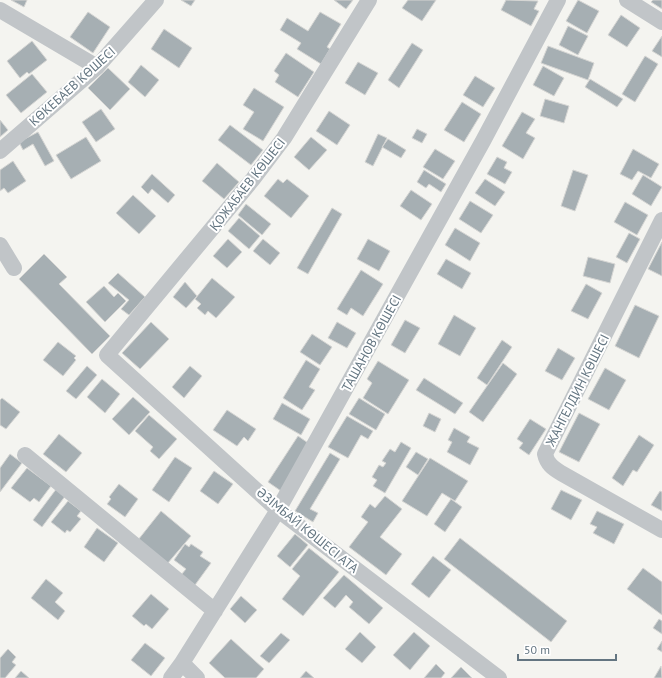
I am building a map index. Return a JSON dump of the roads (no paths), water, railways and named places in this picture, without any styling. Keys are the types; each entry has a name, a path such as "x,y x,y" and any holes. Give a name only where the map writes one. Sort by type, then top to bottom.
{"street":[{"name":"КӨКЕБАЕВ КӨШЕСІ","path":"0,151 97,67 156,0"},
{"name":"ҚОЖАБАЕВ КӨШЕСІ","path":"107,355 253,179 284,138 369,0"},
{"name":"ТАШАНОВ КӨШЕСІ","path":"171,678 182,663 278,510 483,141 558,0"},
{"path":"627,0 662,22"},
{"path":"0,10 97,67"},
{"name":"ЖАНГЕЛДИН КӨШЕСІ","path":"662,220 546,454 546,460 551,466 561,473 662,530"},
{"path":"0,245 14,268"},
{"name":"ӘЗІМБАЙ КӨШЕСІ АТА","path":"107,355 278,510 499,678"},
{"path":"25,455 215,611"},
{"path":"182,663 197,678"}]}
